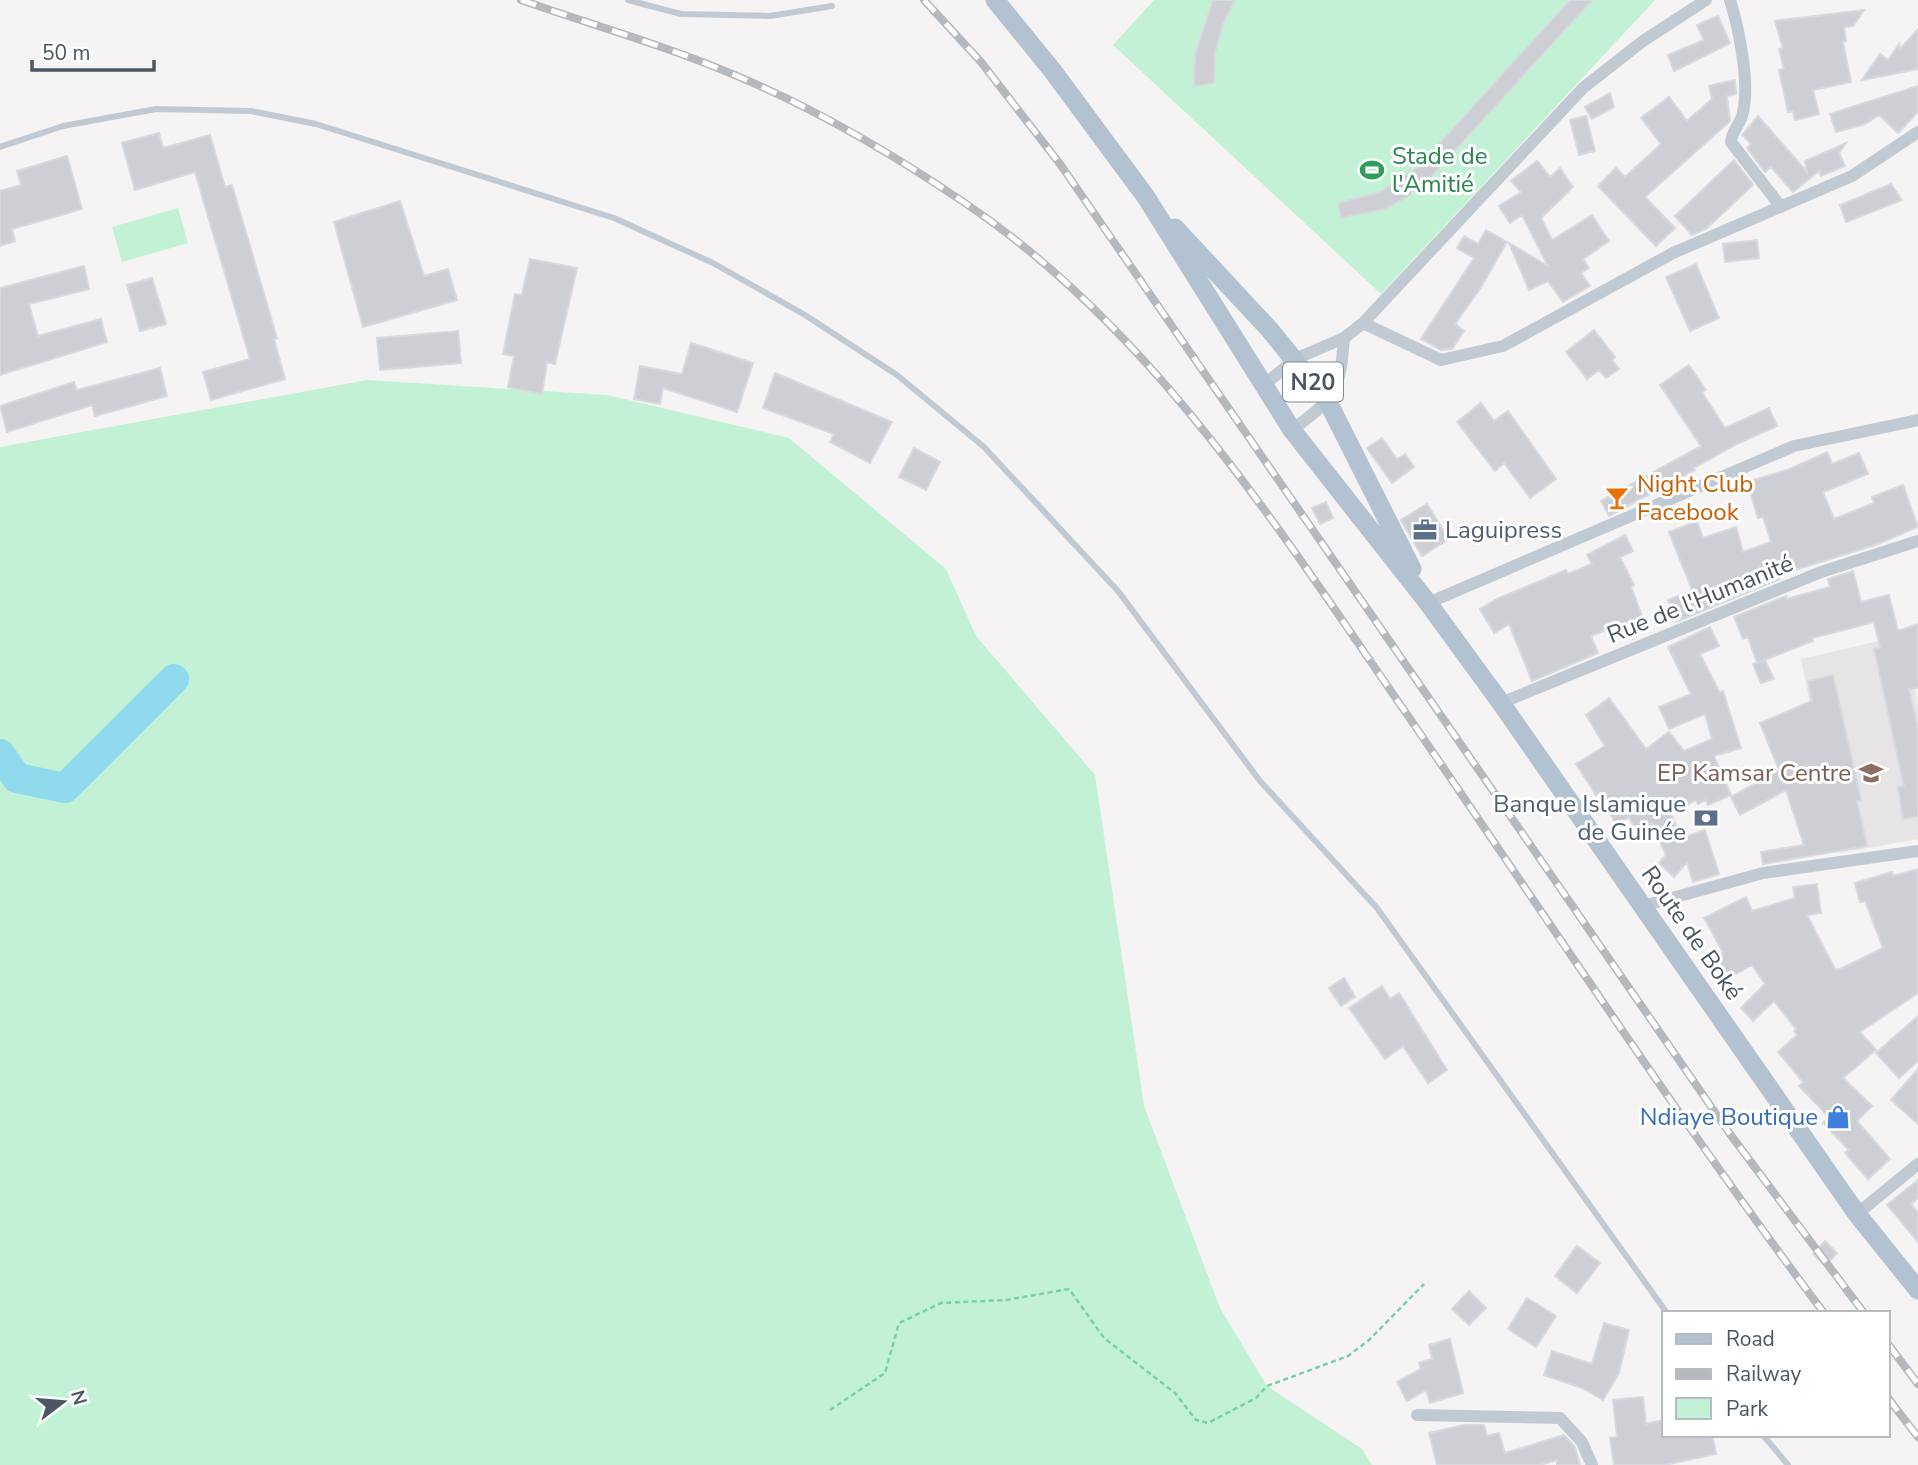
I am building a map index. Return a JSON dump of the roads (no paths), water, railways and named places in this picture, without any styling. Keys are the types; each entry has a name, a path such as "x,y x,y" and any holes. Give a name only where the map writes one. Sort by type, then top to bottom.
{"main road":[{"name":"N20","path":"995,0 1052,70 1146,197 1292,430 1428,603"},
{"name":"N20","path":"1146,197 1295,359 1328,402 1428,603"},
{"name":"Route de Boké","path":"1428,603 1501,703 1857,1214 1918,1290"}],"street":[{"path":"1262,386 1295,359 1344,338 1363,323 1583,88 1643,41 1706,0"},
{"path":"1730,0 1740,33 1744,71 1742,116 1732,131 1731,142 1781,207"},
{"path":"1363,323 1441,360 1503,346 1673,253 1852,176 1918,132"},
{"path":"1292,430 1328,402 1337,383 1344,338"},
{"path":"1428,603 1794,446 1918,419"},
{"name":"Rue de l'Humanité","path":"1501,703 1821,572 1918,541"},
{"path":"1643,906 1763,873 1918,851"},
{"path":"1857,1214 1918,1164"},
{"path":"1417,1415 1560,1418 1582,1441 1591,1465"}],"lane":[{"path":"628,0 681,14 770,16 832,6"},
{"path":"0,147 62,126 156,109 251,111 316,124 614,218 713,263 805,315 897,375 984,447 1118,591 1260,780 1377,908 1666,1311"},
{"path":"1765,1437 1788,1465"}],"waterway":[{"path":"0,754 17,778 65,788 174,679"}],"railway":[{"path":"521,0 711,65 824,117 962,201 1030,252 1093,308 1152,369 1258,501 1663,1089 1823,1311"},
{"path":"924,0 981,62 1060,164 1730,1134 1863,1311"},
{"path":"1890,1347 1918,1384"},
{"path":"1890,1401 1918,1437"}],"place":[{"name":"Stade de l'Amitié","path":"1372,170"},
{"name":"Night Club Facebook","path":"1617,498"},
{"name":"Laguipress","path":"1425,530"},
{"name":"EP Kamsar Centre","path":"1871,773"},
{"name":"Banque Islamique de Guinée","path":"1706,818"},
{"name":"Ndiaye Boutique","path":"1838,1117"}]}
